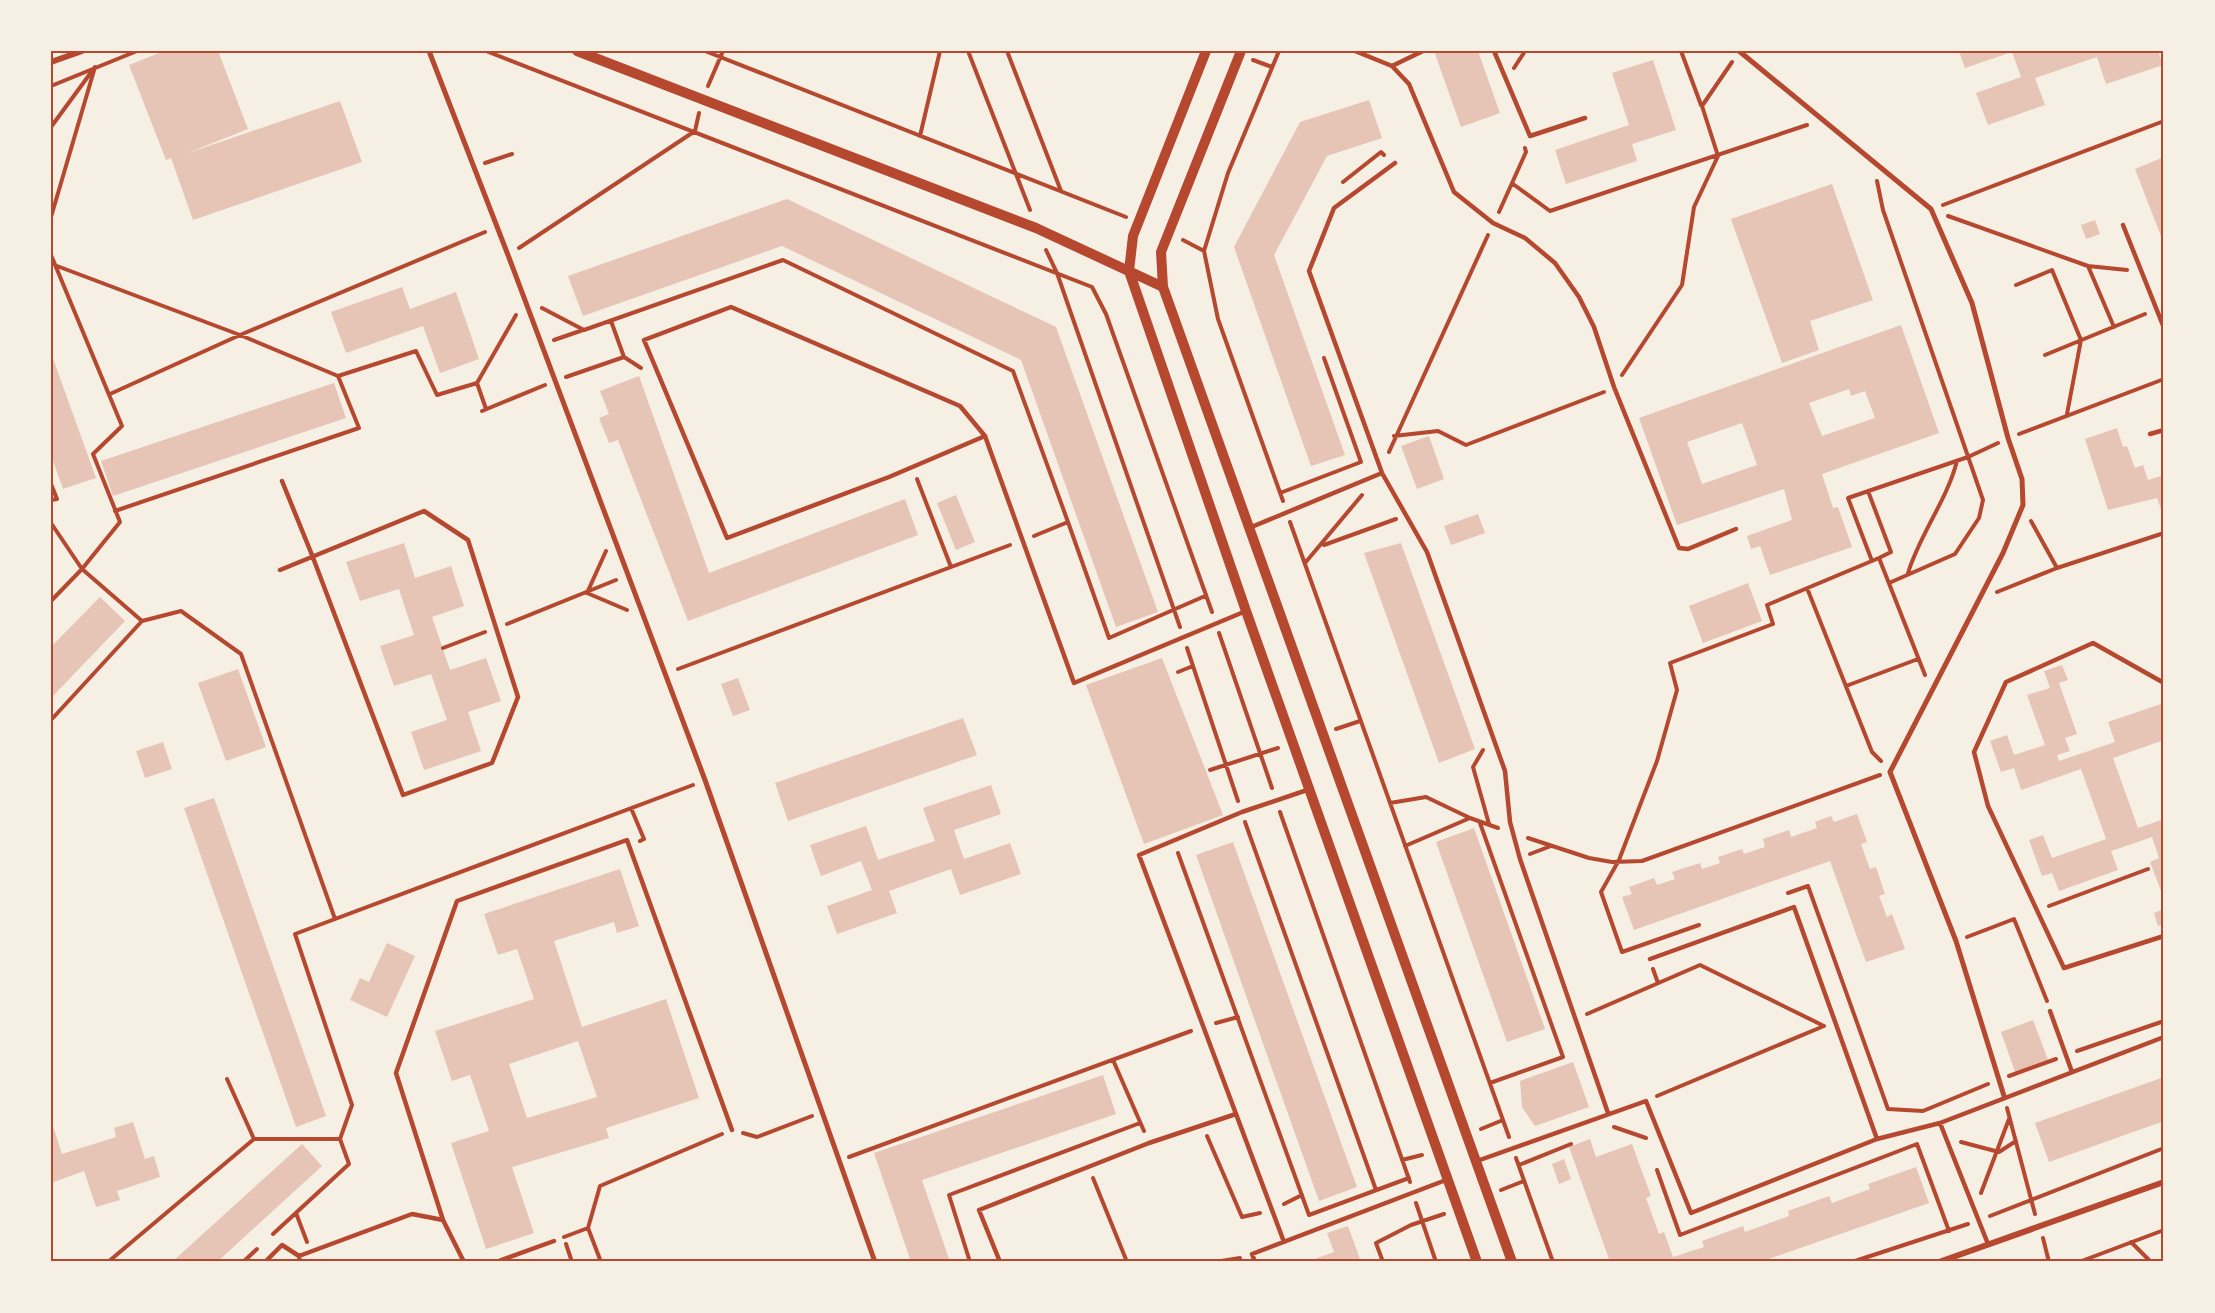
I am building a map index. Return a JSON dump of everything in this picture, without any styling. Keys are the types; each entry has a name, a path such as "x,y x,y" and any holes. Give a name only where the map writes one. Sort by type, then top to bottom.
{"street":[{"path":"51,63 82,51"},
{"path":"429,51 666,674 875,1262"},
{"path":"577,51 1036,228 1163,287"},
{"path":"1206,51 1132,236 1129,271 1246,611 1477,1262"},
{"path":"1241,51 1161,252 1163,287 1512,1262"},
{"path":"1739,51 1930,209 1972,303 2008,438 2022,479 2023,505 2003,553 1890,772 1956,941 2004,1096"},
{"path":"1939,1262 2164,1182"}],"lane":[{"path":"1355,51 1392,66 1409,84 1454,192 1493,223 1521,235 1555,263 1579,297 1594,327 1614,387 1679,548 1688,549 1736,530"},
{"path":"1392,66 1424,51"},
{"path":"1494,51 1530,136 1585,118"},
{"path":"1395,162 1334,208 1309,272 1382,473 1427,552 1505,771 1510,822 1520,859 1608,1113"},
{"path":"2123,225 2164,327"},
{"path":"985,436 889,477 728,538 644,340 731,307 960,406 985,436 1074,683 1246,611"},
{"path":"2150,434 2164,430"},
{"path":"1249,528 1382,473"},
{"path":"280,570 312,555 424,511 468,540 518,697 492,763 404,795 312,555 282,481"},
{"path":"2164,683 2093,643 2006,682 1974,752 1988,806 2064,968 2164,936"},
{"path":"1284,1242 1139,855 1242,812 1311,789"},
{"path":"464,1262 443,1220 396,1073 457,902 627,840 732,1130"},
{"path":"1650,959 1794,907 1877,1139"},
{"path":"2050,1011 2072,1072"},
{"path":"1476,1161 1646,1101 1691,1213 1877,1139 1940,1123 2004,1096 2164,1037"},
{"path":"1000,1262 979,1210 1149,1143 1236,1114"},
{"path":"1940,1123 1981,1220 1988,1244"},
{"path":"1255,1262 1252,1254 1448,1180"},
{"path":"265,1262 282,1245 299,1259 412,1214 443,1220"},
{"path":"496,1262 554,1241"}],"path":[{"path":"51,86 137,51"},
{"path":"486,51 695,130 1092,287 1106,314 1216,623 1276,800"},
{"path":"705,51 1125,216"},
{"path":"508,255 695,130 703,100 723,51"},
{"path":"920,136 940,51"},
{"path":"968,51 1018,174 1036,228 1057,273 1246,824 1376,1190"},
{"path":"1006,51 1061,192"},
{"path":"1279,51 1228,173 1204,251 1218,319 1553,1262"},
{"path":"1394,436 1438,431 1466,445 1614,387 1683,285 1694,207 1718,156 1681,51"},
{"path":"1702,106 1733,60"},
{"path":"51,127 96,67"},
{"path":"51,217 96,67"},
{"path":"1513,184 1550,212 1821,119"},
{"path":"1930,209 2164,121"},
{"path":"1305,564 1382,473 1394,436 1527,152 1522,141"},
{"path":"473,168 512,154"},
{"path":"1873,161 1883,210 1983,500 1979,518 1955,554 1889,583"},
{"path":"1930,209 2088,267 2142,271"},
{"path":"110,394 240,335 496,227"},
{"path":"51,255 122,426 93,454 120,522 82,569 51,601"},
{"path":"57,266 240,335 338,376 416,351 437,395 477,384"},
{"path":"2088,267 2114,327"},
{"path":"2016,285 2052,270 2081,340 2067,415"},
{"path":"2045,355 2157,310"},
{"path":"611,321 624,357 644,369"},
{"path":"542,345 584,330"},
{"path":"482,411 556,380 624,357"},
{"path":"115,510 359,428 338,376"},
{"path":"1872,561 1848,498 1968,457 2008,438 2164,380"},
{"path":"1908,574 1916,546 1953,476 1957,461"},
{"path":"906,483 917,478 951,567"},
{"path":"51,484 57,499 51,500"},
{"path":"1622,952 1601,892 1618,861 1646,793 1677,690 1670,663 1773,624 1767,605 1891,552 1868,491"},
{"path":"2023,505 2057,568"},
{"path":"1323,545 1396,519 1400,524"},
{"path":"666,674 1068,522 1109,638 1205,596"},
{"path":"51,523 82,569 142,621"},
{"path":"1980,598 2057,568 2164,533"},
{"path":"587,593 613,534"},
{"path":"1879,558 1931,692"},
{"path":"443,648 628,575"},
{"path":"1589,858 1642,861 1890,772 1872,752 1807,588"},
{"path":"587,593 644,616"},
{"path":"51,720 142,621 181,611 241,654 334,920"},
{"path":"1846,686 1919,659"},
{"path":"1178,672 1193,666"},
{"path":"1479,739 1483,750 1473,767 1490,825"},
{"path":"1210,770 1227,764"},
{"path":"1390,803 1426,797 1470,818 1405,846"},
{"path":"1271,813 1279,810 1409,1178 1436,1262"},
{"path":"1236,827 1254,820"},
{"path":"1479,822 1563,1057 1490,1083"},
{"path":"1520,859 1552,845"},
{"path":"1177,849 1309,1215 1409,1178"},
{"path":"1978,932 2148,869"},
{"path":"1808,886 1888,1109 1923,1111 1999,1080 2164,1021"},
{"path":"2014,919 2046,998"},
{"path":"1597,1009 1700,965 1840,1034"},
{"path":"839,1160 1203,1027 1238,1017"},
{"path":"1672,1089 1824,1026"},
{"path":"1113,1060 1149,1143"},
{"path":"227,1079 254,1139"},
{"path":"1998,1110 2018,1103"},
{"path":"2007,1107 2049,1262"},
{"path":"1981,1220 1977,1203 1998,1152 2009,1117"},
{"path":"601,1262 588,1228 600,1186 732,1130 757,1137 801,1120"},
{"path":"1202,1125 1242,1217"},
{"path":"108,1262 254,1139 340,1139 349,1164 266,1241"},
{"path":"1953,1140 1998,1152 2016,1141"},
{"path":"1080,1146 1127,1262"},
{"path":"1852,1262 2032,1202 2164,1148"},
{"path":"1383,1262 1376,1243 1410,1225"},
{"path":"554,1241 588,1228"},
{"path":"2079,1262 2164,1230"},
{"path":"564,1238 572,1262"},
{"path":"2131,1242 2151,1262"},
{"path":"243,1262 258,1248"},
{"path":"1215,1262 1233,1260"}],"building":[{"path":"164,51 218,51 248,129 185,154 340,101 362,162 193,220 171,158 166,160 129,65"},
{"path":"1434,51 1478,51 1500,113 1461,127"},
{"path":"1959,51 2158,51 2163,65 2106,84 2097,57 2035,78 2045,105 1988,125 1976,93 2021,77 2012,52 1965,68"},
{"path":"1653,60 1676,130 1632,144 1637,161 1566,184 1555,150 1629,125 1612,73"},
{"path":"1369,100 1382,138 1327,156 1274,255 1345,455 1311,466 1234,247 1300,122"},
{"path":"2164,157 2164,244 2135,169"},
{"path":"1832,184 1873,300 1810,321 1819,350 1782,363 1731,219"},
{"path":"787,199 1056,327 1158,612 1116,627 1021,360 782,246 583,316 568,276"},
{"path":"2095,220 2100,234 2086,239 2081,225"},
{"path":"402,287 410,309 456,292 479,359 440,373 423,326 346,353 331,312"},
{"path":"1901,325 1939,433 1822,474 1833,508 1838,507 1852,547 1770,575 1760,546 1751,549 1747,536 1792,520 1784,489 1677,525 1639,418","holes":["1849,389 1851,396 1865,391 1875,418 1822,436 1809,403","1742,423 1757,465 1702,484 1687,442"]},
{"path":"51,353 96,478 63,489 51,455"},
{"path":"639,376 709,573 905,499 918,535 688,621 618,440 609,443 599,418 609,414 600,391"},
{"path":"334,383 346,418 113,496 101,461"},
{"path":"2117,428 2123,447 2127,446 2135,468 2143,465 2148,480 2164,475 2164,517 2157,498 2108,510 2085,439"},
{"path":"1429,436 1444,479 1417,489 1401,446"},
{"path":"956,495 975,542 956,550 937,503"},
{"path":"1478,514 1485,533 1451,545 1444,526"},
{"path":"404,543 415,578 451,566 464,606 432,617 450,670 486,658 501,701 468,712 481,751 424,770 411,732 447,720 431,674 394,686 380,646 414,635 399,589 360,601 346,562"},
{"path":"1401,543 1475,749 1439,763 1364,553"},
{"path":"1748,583 1762,621 1703,643 1689,606"},
{"path":"100,597 125,621 51,698 51,647"},
{"path":"1162,658 1223,815 1144,844 1086,685"},
{"path":"2062,665 2068,680 2059,683 2077,734 2065,738 2070,751 2057,755 2059,761 2115,742 2108,722 2164,703 2164,740 2113,758 2138,828 2164,819 2164,899 2150,862 2159,858 2152,837 2111,851 2118,870 2059,891 2052,873 2042,876 2029,840 2043,835 2052,858 2106,839 2081,769 2021,790 2014,768 2001,772 1990,741 2007,735 2014,755 2045,745 2027,695 2050,688 2044,671"},
{"path":"238,669 266,747 226,761 198,683"},
{"path":"738,678 750,710 733,716 721,684"},
{"path":"963,718 977,755 788,821 775,783"},
{"path":"163,742 172,769 145,778 136,751"},
{"path":"991,785 1001,814 954,830 964,859 1010,843 1021,874 960,895 951,869 889,891 897,913 837,934 827,906 872,890 861,861 821,876 810,845 866,826 878,860 935,841 923,808"},
{"path":"214,798 326,1116 296,1127 184,808"},
{"path":"1857,814 1867,842 1861,844 1870,869 1876,867 1885,894 1879,896 1887,917 1892,914 1905,949 1866,962 1830,861 1634,930 1622,897 1632,894 1629,887 1654,878 1657,885 1675,879 1672,872 1700,863 1702,869 1720,863 1718,857 1742,849 1744,854 1765,847 1763,839 1789,830 1791,837 1817,828 1815,822 1831,816 1834,822"},
{"path":"1474,828 1545,1029 1507,1042 1436,842"},
{"path":"1233,842 1357,1187 1319,1201 1196,855"},
{"path":"620,869 639,926 617,933 614,922 554,941 582,1027 666,999 699,1098 606,1128 609,1138 512,1167 534,1233 486,1249 451,1143 489,1131 470,1075 452,1081 435,1031 534,999 517,949 498,955 484,914","holes":["578,1041 597,1097 527,1118 509,1064"]},
{"path":"2164,909 2164,924 2158,926 2154,913"},
{"path":"387,943 415,956 387,1017 350,1000 360,978 369,982"},
{"path":"2033,1020 2048,1060 2015,1072 2001,1032"},
{"path":"1573,1062 1589,1107 1535,1126 1522,1107 1520,1081"},
{"path":"1103,1075 1116,1114 922,1180 950,1262 911,1262 874,1153"},
{"path":"2164,1077 2164,1121 2049,1162 2035,1123"},
{"path":"51,1120 62,1154 116,1137 114,1128 133,1122 145,1159 154,1156 160,1177 117,1191 120,1200 96,1207 84,1171 51,1183"},
{"path":"1590,1139 1596,1157 1632,1144 1651,1196 1646,1198 1659,1234 1664,1232 1673,1257 1704,1247 1702,1241 1743,1226 1745,1232 1789,1216 1788,1211 1829,1196 1832,1203 1870,1189 1868,1184 1916,1167 1929,1203 1760,1262 1610,1262 1569,1147"},
{"path":"302,1144 322,1166 217,1262 172,1262"},
{"path":"1564,1159 1571,1179 1559,1184 1552,1164"},
{"path":"1348,1226 1361,1262 1306,1262 1334,1252 1327,1233"}]}
